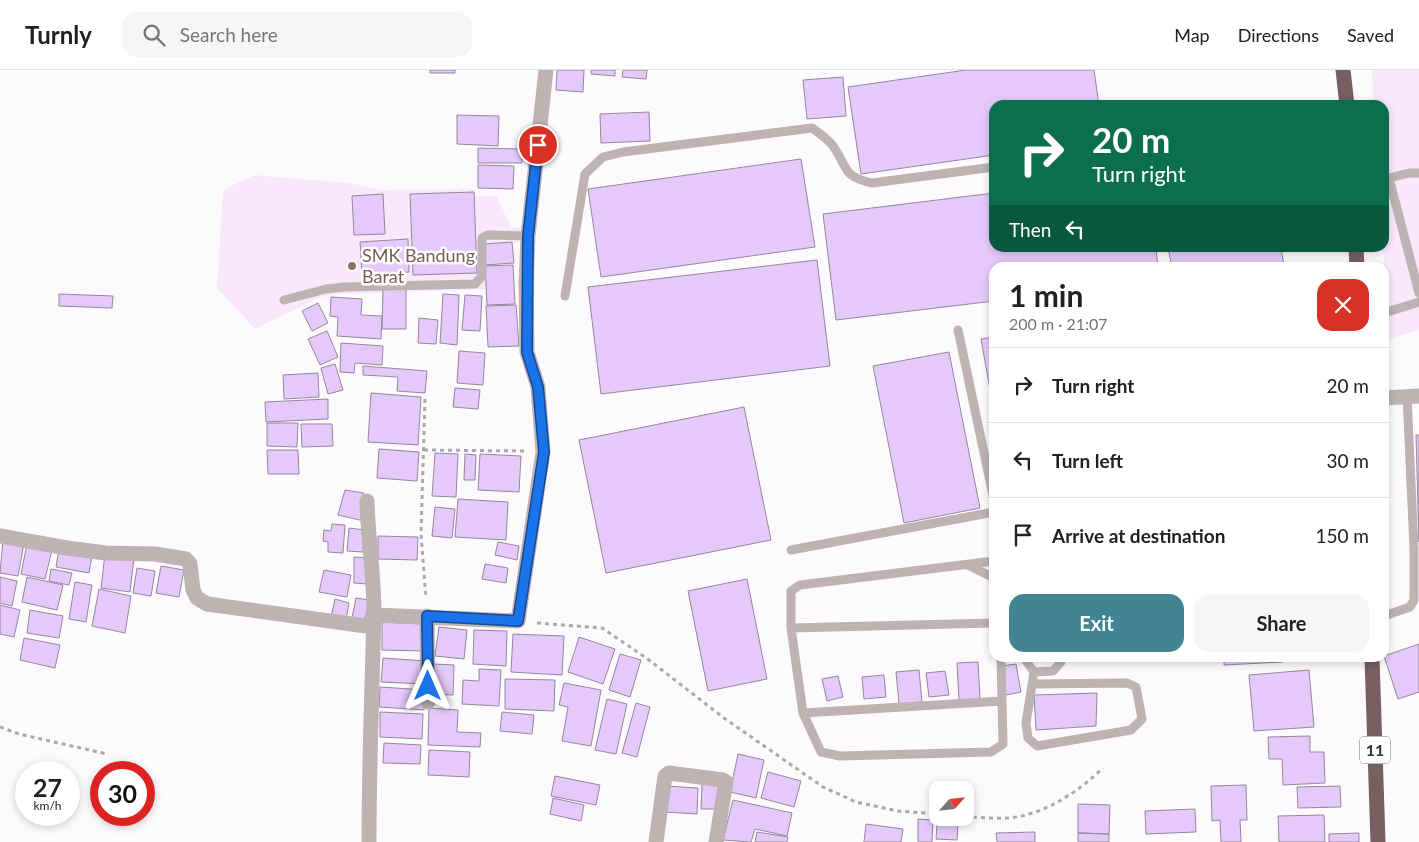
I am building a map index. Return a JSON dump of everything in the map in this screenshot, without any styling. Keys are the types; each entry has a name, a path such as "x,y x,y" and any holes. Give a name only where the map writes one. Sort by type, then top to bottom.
{"highway":[{"path":"1343,70 1346,100"},
{"name":"11","path":"1372,662 1378,842"}],"street":[{"path":"0,536 106,553 172,555 186,559 190,564 193,590 197,598 207,604 373,621 427,616 518,621 544,452 538,387 527,352 528,236 546,70"},
{"path":"1389,398 1413,396"},
{"path":"367,501 368,542 372,563 373,621 369,842"},
{"path":"427,616 428,702"},
{"path":"656,842 666,776 669,773 723,780 726,782 716,842"}],"lane":[{"path":"565,296 585,174 603,157 623,152 812,128 833,145 846,171 856,180 864,182 872,183 989,169"},
{"path":"1389,177 1419,173"},
{"path":"1389,188 1419,293"},
{"path":"284,300 326,289 345,287 474,284 482,276 482,238 487,235 528,236"},
{"path":"1389,311 1419,302"},
{"path":"958,330 989,476"},
{"path":"1389,614 1410,607 1414,600 1413,396"},
{"path":"792,550 989,513"},
{"path":"989,561 800,585 791,590 791,628 803,713 821,752 840,756 991,752 1003,744 1001,662"},
{"path":"966,564 989,574"},
{"path":"791,628 989,623"},
{"path":"1027,662 1034,672 1032,684 1026,724 1028,738 1037,746 1131,730 1142,719 1136,687 1127,683 1032,684"},
{"path":"1034,672 1053,672 1061,662"},
{"path":"803,713 1002,701"}],"path":[{"path":"425,399 421,534 427,616"},
{"path":"424,450 544,452"},
{"path":"518,621 602,628 823,788 856,802 898,810 929,813"},
{"path":"0,727 19,734 107,754"},
{"path":"974,816 1009,818 1042,810 1080,788 1103,768"}],"shaded area":[{"path":"1372,70 1419,70 1419,330 1389,339 1389,262 1384,262 1383,252 1389,252 1389,100 1374,100"},
{"name":"SMK Bandung Barat","path":"255,175 349,183 384,190 474,189 474,196 497,196 511,228 521,227 519,243 484,244 486,289 337,294 321,297 255,329 217,288 223,192"}],"building":[{"path":"430,70 455,70 455,73 430,73"},
{"path":"557,70 584,70 583,92 556,90"},
{"path":"591,70 615,70 615,76 591,74"},
{"path":"623,70 647,70 646,79 622,77"},
{"path":"966,70 1094,70 1098,100 989,100 989,156 861,174 848,87"},
{"path":"843,77 846,116 807,119 803,80"},
{"path":"649,112 650,141 601,143 600,114"},
{"path":"457,115 499,116 498,146 457,144"},
{"path":"478,148 522,149 522,163 478,163"},
{"path":"801,159 815,247 601,277 588,189"},
{"path":"478,165 514,166 513,189 478,188"},
{"path":"474,192 477,273 413,275 410,194"},
{"path":"383,194 385,234 354,235 352,196"},
{"path":"989,194 989,252 1156,252 1157,262 989,262 989,302 836,320 823,214"},
{"path":"408,239 409,272 362,275 360,242"},
{"path":"512,242 514,263 485,265 484,244"},
{"path":"1169,252 1282,252 1283,262 1171,262"},
{"path":"817,260 830,366 601,394 588,287"},
{"path":"513,265 515,304 487,305 485,266"},
{"path":"383,286 406,287 406,329 382,329"},
{"path":"59,294 113,296 112,308 59,306"},
{"path":"443,294 459,295 457,345 440,343"},
{"path":"465,295 482,296 480,331 462,330"},
{"path":"331,297 362,299 361,315 382,316 381,339 337,336 338,317 330,316"},
{"path":"318,303 328,323 312,331 302,311"},
{"path":"516,305 519,346 488,347 486,306"},
{"path":"419,318 438,320 436,344 418,343"},
{"path":"327,331 338,357 320,365 308,339"},
{"path":"989,338 989,384 981,339"},
{"path":"341,343 383,346 382,365 355,363 354,373 340,372"},
{"path":"459,351 485,353 483,385 457,383"},
{"path":"949,352 980,508 904,523 873,366"},
{"path":"335,364 343,390 328,394 321,368"},
{"path":"363,366 427,371 425,393 397,391 398,377 363,375"},
{"path":"318,373 319,397 284,399 283,375"},
{"path":"455,388 480,390 478,409 453,407"},
{"path":"371,393 421,397 418,445 368,442"},
{"path":"328,399 328,419 266,422 265,402"},
{"path":"744,407 771,540 606,573 579,440"},
{"path":"267,423 298,423 297,447 267,446"},
{"path":"301,424 332,424 333,446 302,447"},
{"path":"1416,435 1419,435 1419,542"},
{"path":"379,449 419,452 417,481 377,478"},
{"path":"267,450 298,450 299,474 268,474"},
{"path":"435,453 458,454 456,497 432,496"},
{"path":"465,454 476,455 475,480 464,480"},
{"path":"480,454 521,456 519,492 478,490"},
{"path":"345,490 364,493 364,521 338,515"},
{"path":"458,499 508,502 506,540 455,537"},
{"path":"435,507 455,509 452,538 432,536"},
{"path":"332,524 345,525 343,553 328,552 328,542 323,541 324,530 331,531"},
{"path":"349,528 365,530 363,552 347,551"},
{"path":"378,536 418,537 417,560 378,559"},
{"path":"3,540 24,543 18,576 0,573"},
{"path":"498,542 519,546 517,560 495,555"},
{"path":"27,544 52,550 45,579 21,574"},
{"path":"59,549 92,556 89,573 56,567"},
{"path":"105,554 134,558 130,592 101,588"},
{"path":"354,557 368,558 368,584 354,583"},
{"path":"485,564 508,568 506,583 482,579"},
{"path":"161,566 184,570 179,597 156,593"},
{"path":"137,568 155,571 151,596 133,593"},
{"path":"51,569 72,573 69,585 49,581"},
{"path":"324,570 351,575 347,597 319,592"},
{"path":"0,577 17,581 12,606 0,603"},
{"path":"27,577 63,585 57,610 22,602"},
{"path":"747,579 767,679 708,691 688,591"},
{"path":"75,582 92,585 86,622 69,619"},
{"path":"99,589 131,596 125,633 92,626"},
{"path":"356,598 369,600 365,620 352,618"},
{"path":"335,599 349,603 346,620 331,617"},
{"path":"0,605 20,610 14,637 0,634"},
{"path":"30,610 63,616 59,638 27,633"},
{"path":"382,622 423,624 422,651 382,650"},
{"path":"439,627 467,630 464,659 435,656"},
{"path":"474,630 507,631 506,666 473,664"},
{"path":"513,634 564,636 562,675 511,672"},
{"path":"579,637 615,649 603,684 568,672"},
{"path":"24,638 60,645 55,668 20,660"},
{"path":"1419,644 1419,692 1398,699 1386,662 1389,662 1389,654"},
{"path":"620,654 641,660 630,697 609,690"},
{"path":"383,658 426,661 425,684 381,682"},
{"path":"978,662 980,699 959,700 957,663"},
{"path":"1224,662 1283,662 1224,665"},
{"path":"434,664 454,665 453,695 432,694"},
{"path":"1016,664 1021,692 1006,695 1001,666"},
{"path":"479,669 501,670 499,706 462,704 463,680 479,681"},
{"path":"919,670 922,702 899,704 896,672"},
{"path":"1309,670 1314,727 1254,731 1249,675"},
{"path":"945,671 949,695 929,697 926,673"},
{"path":"884,675 886,697 864,699 862,677"},
{"path":"838,676 843,697 827,701 822,679"},
{"path":"505,679 555,680 554,711 505,709"},
{"path":"564,683 601,690 591,746 562,741 568,707 559,705"},
{"path":"380,687 425,690 424,710 379,707"},
{"path":"1097,693 1096,726 1036,730 1034,695"},
{"path":"607,699 627,704 616,754 595,750"},
{"path":"636,703 650,707 637,757 622,753"},
{"path":"429,708 458,710 457,732 481,733 480,747 428,745"},
{"path":"380,712 423,714 422,739 380,737"},
{"path":"502,712 534,715 532,734 500,731"},
{"path":"1310,736 1310,752 1324,752 1325,783 1283,785 1282,759 1269,759 1268,737"},
{"path":"384,743 421,745 420,764 383,763"},
{"path":"429,750 470,752 469,777 428,775"},
{"path":"738,754 764,760 756,798 730,792"},
{"path":"768,772 801,781 794,807 761,798"},
{"path":"555,776 600,785 596,805 551,796"},
{"path":"702,783 723,784 721,809 701,809"},
{"path":"1246,785 1247,820 1240,820 1241,842 1221,842 1220,820 1212,821 1211,786"},
{"path":"665,786 698,788 697,814 664,812"},
{"path":"1340,786 1341,807 1298,808 1297,787"},
{"path":"553,798 584,805 581,821 550,814"},
{"path":"733,800 792,813 787,836 755,829 751,842 723,840"},
{"path":"1078,804 1110,805 1109,834 1078,833"},
{"path":"1195,809 1196,832 1146,834 1145,811"},
{"path":"1324,815 1325,842 1279,842 1278,816"},
{"path":"918,819 929,820 929,826 933,826 932,842 918,842"},
{"path":"866,824 903,829 901,842 864,842"},
{"path":"937,826 958,826 957,840 936,839"},
{"path":"757,832 788,837 787,842 755,842"},
{"path":"1035,832 1035,842 997,842 996,833"},
{"path":"1078,833 1109,834 1109,842 1078,842"},
{"path":"1359,833 1359,842 1329,842 1329,834"}],"place":[{"name":"SMK Bandung Barat","path":"352,266"}],"route":[{"path":"428,686 427,616 518,621 544,452 538,387 527,352 526,283 528,236 538,145"}]}
